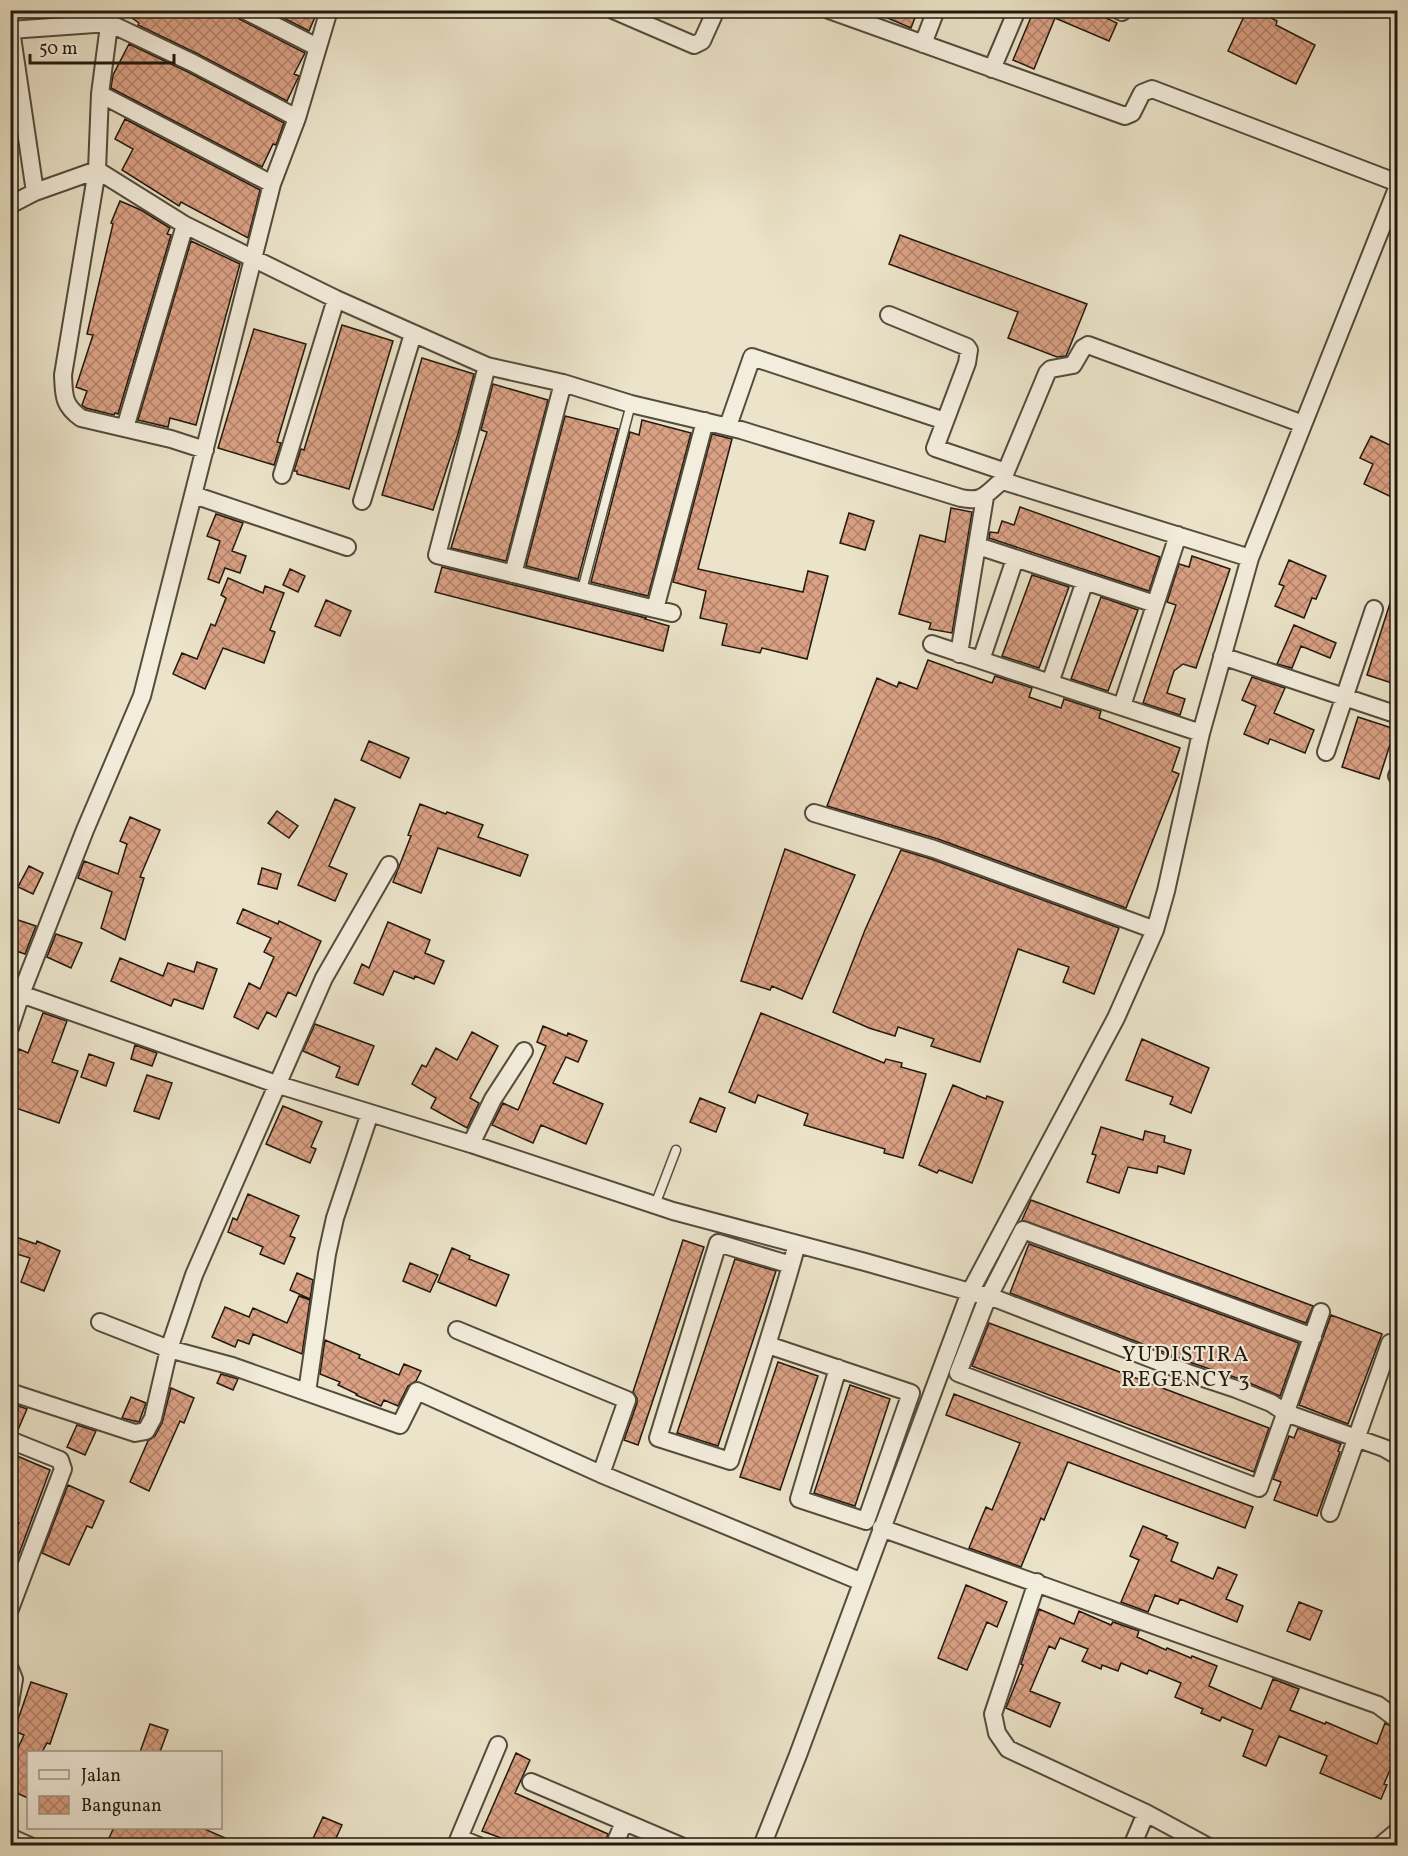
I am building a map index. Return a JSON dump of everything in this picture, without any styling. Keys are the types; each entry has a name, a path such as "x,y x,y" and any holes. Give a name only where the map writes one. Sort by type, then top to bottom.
{"street":[{"path":"244,10 317,47"},
{"path":"10,1028 16,990 142,696 252,257 272,184 297,118 329,10"},
{"path":"613,10 632,14 694,45 702,41 716,10"},
{"path":"762,1845 970,1292 1116,1018 1155,930 1166,891 1201,733 1250,558 1398,185 1152,89 1142,93 1132,113 1125,116 923,44 853,15 829,10"},
{"path":"923,44 936,10"},
{"path":"992,69 1017,10"},
{"path":"35,192 11,30 110,17 297,118"},
{"path":"110,17 100,94 97,170 63,375 64,393 69,410 81,418 205,450"},
{"path":"100,94 272,184"},
{"path":"10,205 35,192 97,170"},
{"path":"97,170 185,225 336,299 487,366 563,383 631,404 728,426 961,498 969,500 985,497"},
{"path":"125,428 185,225"},
{"path":"282,475 336,299"},
{"path":"889,315 967,346 967,363 935,448 1004,476 1250,558"},
{"path":"362,501 413,334"},
{"path":"959,654 985,497 1004,476 1047,373 1051,369 1073,365 1083,348 1088,345 1303,424"},
{"path":"728,426 752,357 945,421"},
{"path":"487,366 437,555 672,613"},
{"path":"513,574 563,383"},
{"path":"654,609 705,421"},
{"path":"194,495 347,547"},
{"path":"1122,706 1178,535"},
{"path":"978,546 1155,604"},
{"path":"981,660 1015,559"},
{"path":"1050,683 1085,581"},
{"path":"1326,752 1374,609"},
{"path":"932,644 1201,733"},
{"path":"1222,656 1398,716"},
{"path":"814,813 934,849 1155,930"},
{"path":"10,1392 135,1433 146,1431 153,1418 169,1348 194,1275 324,978 389,865"},
{"path":"16,990 279,1085 471,1144 656,1205 970,1292 1235,1394 1271,1403 1286,1413 1384,1448 1398,1456"},
{"path":"471,1144 493,1099 524,1051"},
{"path":"307,1392 327,1254 335,1218 370,1113"},
{"path":"1313,1337 1023,1230 987,1300 958,1373 1259,1488 1313,1337 1321,1312"},
{"path":"791,1265 718,1243 658,1438 730,1461 768,1345 791,1265 797,1244"},
{"path":"100,1322 169,1348 307,1392 400,1425 417,1391 601,1474 862,1582"},
{"path":"457,1330 627,1400 601,1474"},
{"path":"1330,1514 1390,1344"},
{"path":"768,1345 838,1368 911,1393 866,1521 799,1499 838,1368"},
{"path":"10,1440 60,1460 63,1469 10,1609"},
{"path":"881,1528 1378,1705 1398,1720"},
{"path":"1036,1582 993,1714 997,1732 1008,1749 1146,1812 1207,1845"},
{"path":"10,1669 14,1679 10,1702"},
{"path":"479,1845 458,1842 498,1745"},
{"path":"531,1782 681,1845"},
{"path":"1132,1845 1146,1812"},
{"path":"614,1845 624,1822"},
{"path":"1380,1845 1398,1832"},
{"path":"10,1837 30,1845"}],"lane":[{"path":"582,590 631,404"},
{"path":"656,1205 676,1150"}],"building":[{"path":"121,10 234,10 239,19 305,53 294,74 299,76 287,101 138,25 139,23"},
{"path":"268,10 318,10 309,31"},
{"path":"869,10 918,10 911,28"},
{"path":"1034,10 1089,10 1117,23 1109,41 1055,18 1034,69 1013,60"},
{"path":"1247,10 1255,10 1277,21 1276,25 1315,45 1296,84 1228,51"},
{"path":"129,44 188,72 284,123 276,145 273,144 262,167 111,88 113,75"},
{"path":"125,119 260,190 248,238 181,202 179,206 122,170 133,149 115,139"},
{"path":"120,201 141,210 170,228 167,234 171,235 118,414 114,415 86,408 82,405 87,391 76,387 93,335 87,334 113,224 111,223"},
{"path":"900,235 1087,304 1066,356 1057,357 1008,338 1018,312 889,264"},
{"path":"191,241 240,264 196,425 170,418 168,427 138,420"},
{"path":"342,325 393,341 349,489 297,474 297,471 294,471 301,449 304,450"},
{"path":"254,329 306,344 277,442 281,443 274,465 218,448"},
{"path":"422,358 474,374 458,434 433,510 382,495"},
{"path":"493,384 548,400 506,561 451,548 487,432 481,430"},
{"path":"565,416 618,429 578,579 526,566"},
{"path":"642,420 691,433 648,596 591,582 630,432 639,435"},
{"path":"712,434 732,439 698,569 803,592 808,571 828,576 807,659 762,648 760,653 722,645 727,624 700,618 706,591 673,582"},
{"path":"1371,436 1398,449 1398,500 1364,484 1373,464 1360,458"},
{"path":"1020,507 1160,557 1149,591 989,538 990,532 998,533 1002,521 1014,525"},
{"path":"951,508 972,512 952,633 929,629 931,623 899,614 920,535 945,542"},
{"path":"849,513 874,521 865,550 840,543"},
{"path":"216,514 243,523 232,551 246,556 240,573 225,568 219,583 208,579 220,541 207,536"},
{"path":"1192,556 1230,569 1196,668 1183,664 1174,671 1167,693 1185,699 1180,715 1143,703 1176,605 1167,602 1179,564 1189,567"},
{"path":"1289,560 1326,576 1316,599 1312,598 1304,618 1275,606 1284,586 1279,584"},
{"path":"442,567 646,618 669,626 663,651 435,592"},
{"path":"290,569 305,576 298,592 283,585"},
{"path":"1032,575 1069,587 1039,668 1002,656"},
{"path":"228,578 263,593 265,586 284,593 270,630 275,632 264,663 223,648 205,689 173,674 182,653 197,659 211,624 215,626 226,598 221,595"},
{"path":"1394,591 1398,592 1398,685 1367,675"},
{"path":"1101,597 1138,610 1108,691 1071,679"},
{"path":"326,600 351,611 340,636 315,626"},
{"path":"1294,625 1336,643 1330,658 1301,646 1292,668 1277,664"},
{"path":"928,660 992,683 995,676 1032,688 1029,697 1061,708 1064,699 1101,711 1099,718 1180,748 1172,771 1179,774 1126,908 938,839 827,806 877,678 897,687 899,682 917,689"},
{"path":"1252,677 1285,688 1274,713 1314,730 1305,753 1270,739 1268,744 1244,734 1256,706 1242,700"},
{"path":"1358,717 1395,729 1379,779 1342,767"},
{"path":"369,741 409,758 400,778 361,760"},
{"path":"335,799 355,808 329,866 347,874 335,901 298,885"},
{"path":"420,804 483,825 478,837 528,855 520,876 438,848 421,893 393,882 411,836 408,835"},
{"path":"277,811 298,826 289,838 268,823"},
{"path":"130,817 160,830 140,877 144,878 125,940 101,928 112,892 78,878 84,861 118,874 127,844 120,841"},
{"path":"785,849 855,875 802,999 772,986 770,990 741,981"},
{"path":"901,850 1119,928 1094,994 1063,982 1069,967 1018,949 980,1062 931,1046 934,1039 898,1027 895,1036 869,1028 833,1012 865,930"},
{"path":"29,866 43,873 33,894 18,887"},
{"path":"262,868 281,874 277,889 258,884"},
{"path":"243,909 278,924 279,921 321,941 296,996 288,992 276,1017 267,1012 258,1029 234,1017 249,983 260,989 274,957 264,952 271,938 237,923"},
{"path":"15,919 36,926 25,954 10,949 10,932"},
{"path":"388,922 430,940 425,953 444,961 434,984 394,971 383,995 354,983 362,964 369,968"},
{"path":"56,934 82,943 71,968 47,957"},
{"path":"120,958 163,976 168,963 194,972 197,962 217,969 203,1009 174,999 171,1006 111,981"},
{"path":"43,1013 67,1021 52,1062 78,1071 59,1123 10,1106 10,1071 19,1049 28,1053"},
{"path":"761,1013 884,1063 886,1059 902,1063 901,1067 926,1074 903,1158 884,1153 885,1149 804,1125 808,1114 758,1095 755,1103 729,1092"},
{"path":"315,1024 374,1046 358,1085 336,1077 340,1067 303,1051"},
{"path":"543,1026 587,1041 578,1062 566,1057 553,1083 603,1104 586,1144 541,1125 533,1143 492,1125 503,1103 518,1110 546,1046 537,1042"},
{"path":"472,1032 498,1046 470,1098 479,1103 467,1128 431,1108 436,1098 412,1084 422,1065 426,1067 436,1048 457,1060"},
{"path":"1142,1039 1209,1068 1191,1113 1170,1104 1173,1097 1126,1080"},
{"path":"135,1045 157,1053 152,1066 131,1059"},
{"path":"89,1054 114,1063 106,1086 81,1077"},
{"path":"147,1075 172,1083 159,1119 134,1111"},
{"path":"953,1085 986,1099 987,1096 1003,1102 972,1183 919,1165"},
{"path":"700,1098 725,1108 716,1132 690,1122"},
{"path":"283,1106 322,1122 311,1147 316,1149 310,1163 266,1144"},
{"path":"1101,1127 1143,1140 1145,1131 1165,1136 1164,1142 1191,1150 1184,1174 1158,1166 1157,1173 1128,1167 1119,1193 1087,1182 1096,1155 1092,1154"},
{"path":"248,1194 299,1216 290,1236 295,1238 284,1264 260,1254 263,1247 228,1232 233,1218 237,1220"},
{"path":"1031,1200 1313,1306 1306,1323 1022,1220"},
{"path":"10,1235 36,1244 37,1241 60,1251 44,1291 21,1282 30,1258 10,1252"},
{"path":"683,1240 704,1247 638,1445 624,1440 637,1403 633,1392"},
{"path":"1029,1244 1299,1343 1280,1396 1010,1293"},
{"path":"452,1248 470,1256 469,1259 509,1275 496,1306 438,1282"},
{"path":"735,1259 776,1271 718,1446 677,1433"},
{"path":"410,1263 438,1275 430,1292 403,1281"},
{"path":"297,1273 313,1280 310,1299 290,1290"},
{"path":"299,1296 310,1300 302,1354 253,1334 249,1344 238,1340 235,1347 212,1337 225,1307 249,1317 253,1308 287,1323"},
{"path":"1331,1315 1382,1334 1348,1424 1299,1405"},
{"path":"989,1323 1269,1428 1254,1472 972,1366"},
{"path":"325,1340 399,1375 404,1364 421,1371 416,1381 408,1386 398,1406 384,1400 381,1406 338,1385 340,1382 320,1374"},
{"path":"778,1362 818,1376 780,1490 740,1477"},
{"path":"221,1374 238,1379 233,1390 217,1383"},
{"path":"850,1385 890,1399 855,1506 814,1493"},
{"path":"171,1388 194,1398 184,1423 180,1421 149,1491 130,1482 148,1441 155,1436 162,1423"},
{"path":"954,1394 1253,1507 1245,1528 1068,1462 1021,1567 969,1548 986,1507 992,1510 1020,1443 946,1415"},
{"path":"131,1397 146,1403 139,1422 122,1418"},
{"path":"10,1403 27,1409 17,1432 10,1430"},
{"path":"77,1425 96,1431 85,1455 67,1447"},
{"path":"1298,1428 1341,1444 1317,1516 1274,1500 1281,1482 1273,1479 1289,1436 1294,1438"},
{"path":"10,1453 50,1470 10,1578 10,1543 19,1523 10,1519"},
{"path":"68,1485 104,1501 92,1528 87,1526 69,1565 42,1553"},
{"path":"1143,1526 1178,1543 1171,1561 1213,1579 1218,1567 1237,1575 1226,1599 1243,1606 1237,1622 1180,1599 1178,1604 1155,1595 1148,1612 1121,1602 1139,1560 1130,1556"},
{"path":"966,1585 1007,1602 997,1627 987,1622 967,1670 938,1658"},
{"path":"1299,1602 1322,1611 1310,1640 1287,1631"},
{"path":"1039,1609 1074,1624 1079,1611 1111,1625 1113,1622 1139,1631 1137,1637 1166,1650 1167,1648 1217,1666 1209,1686 1261,1709 1273,1679 1299,1689 1290,1710 1325,1724 1326,1722 1377,1744 1385,1723 1398,1730 1398,1751 1384,1784 1387,1785 1381,1799 1320,1773 1327,1756 1279,1736 1266,1766 1243,1756 1253,1730 1222,1717 1220,1721 1201,1713 1203,1709 1175,1697 1181,1683 1149,1670 1147,1674 1121,1663 1118,1671 1102,1665 1101,1669 1082,1661 1088,1649 1060,1638 1055,1649 1049,1646 1030,1691 1060,1703 1050,1727 1006,1708 1023,1665 1021,1664"},
{"path":"31,1682 67,1694 50,1744 47,1743 43,1751 27,1751 27,1798 10,1790 10,1765 24,1735 14,1731"},
{"path":"150,1724 168,1730 160,1751 140,1751"},
{"path":"516,1753 530,1760 515,1793 608,1834 604,1845 520,1845 482,1831"},
{"path":"323,1817 342,1825 333,1845 310,1845"},
{"path":"113,1829 205,1829 241,1845 106,1845"}],"district":[{"name":"YUDISTIRA REGENCY 3","path":"1186,1368"}]}
